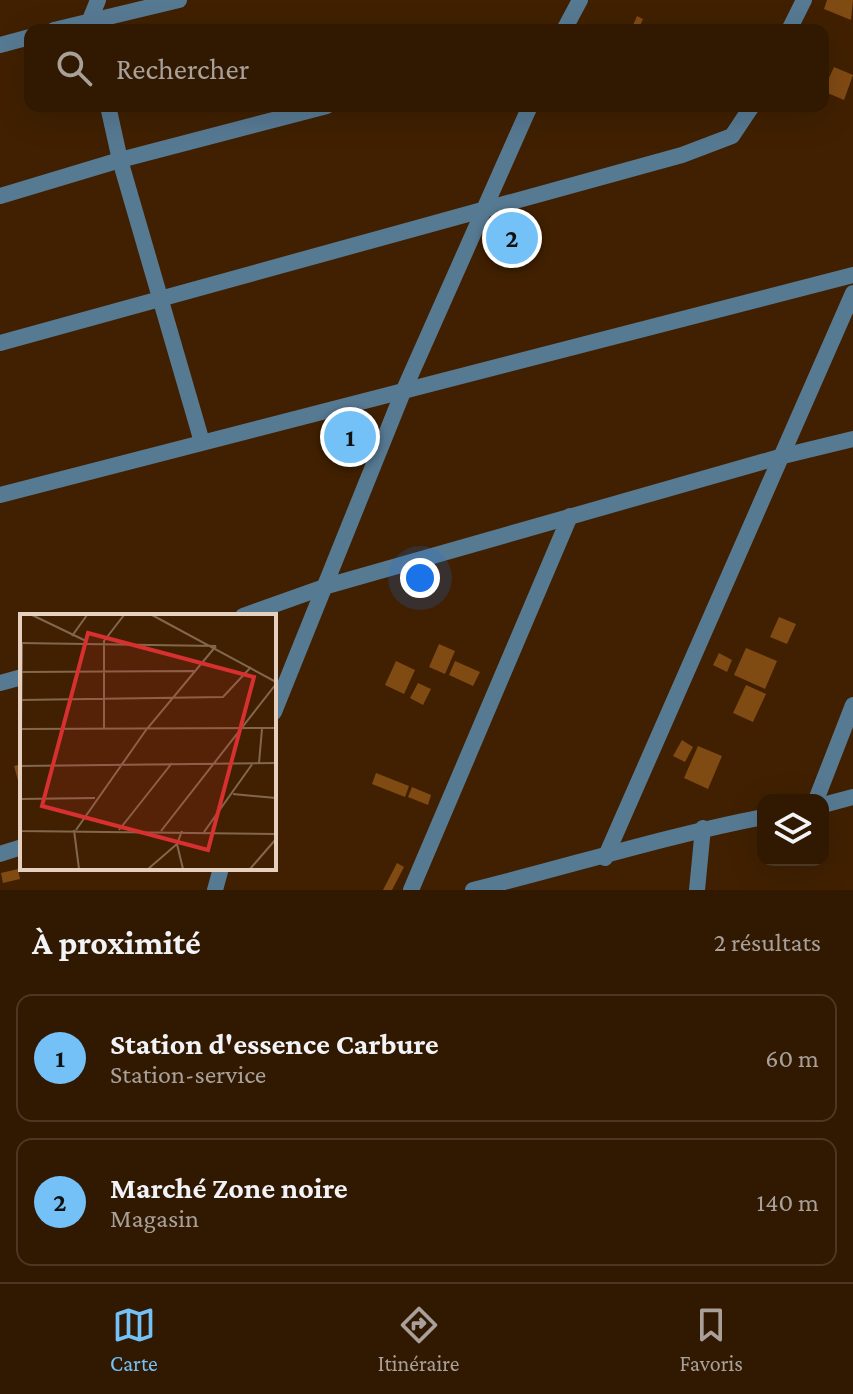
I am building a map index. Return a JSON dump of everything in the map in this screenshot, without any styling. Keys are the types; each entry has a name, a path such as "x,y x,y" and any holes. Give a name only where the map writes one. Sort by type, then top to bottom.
{"street":[{"path":"91,24 98,0"},
{"path":"95,24 179,0"},
{"path":"567,24 580,0"},
{"path":"792,24 804,0"},
{"path":"0,45 24,39"},
{"path":"109,112 120,160 202,442"},
{"path":"0,196 120,160 304,112"},
{"path":"276,707 403,392 527,112"},
{"path":"0,343 682,155 732,136 748,112"},
{"path":"0,495 853,275"},
{"path":"605,858 853,293"},
{"path":"249,614 327,586 783,456 853,439"},
{"path":"411,890 570,516"},
{"path":"0,683 20,678"},
{"path":"818,794 853,705"},
{"path":"829,803 853,797"},
{"path":"473,890 605,858 703,828 757,818"},
{"path":"697,890 703,828"},
{"path":"0,854 20,848"},
{"path":"215,890 220,870"}],"building":[{"path":"827,0 853,0 851,20 824,9"},
{"path":"637,16 643,19 641,24 634,24"},
{"path":"834,67 853,75 844,100 829,94 829,78"},
{"path":"779,617 796,624 787,644 770,637"},
{"path":"439,644 455,651 445,674 429,667"},
{"path":"746,648 777,661 765,689 734,675"},
{"path":"719,653 732,660 727,672 713,665"},
{"path":"396,661 415,670 404,694 385,685"},
{"path":"455,661 480,672 473,686 449,675"},
{"path":"418,683 431,689 423,705 410,698"},
{"path":"746,685 766,694 753,722 733,713"},
{"path":"682,740 693,747 685,762 673,756"},
{"path":"698,746 722,756 708,789 684,778"},
{"path":"20,764 20,787 14,766"},
{"path":"376,773 409,786 405,797 372,784"},
{"path":"412,787 431,795 428,805 408,797"},
{"path":"397,863 404,867 392,890 383,890"},
{"path":"18,869 20,879 3,883 1,873"}],"place":[{"name":"Marché Zone noire","path":"512,238"},
{"name":"Station d'essence Carbure","path":"350,437"}]}
